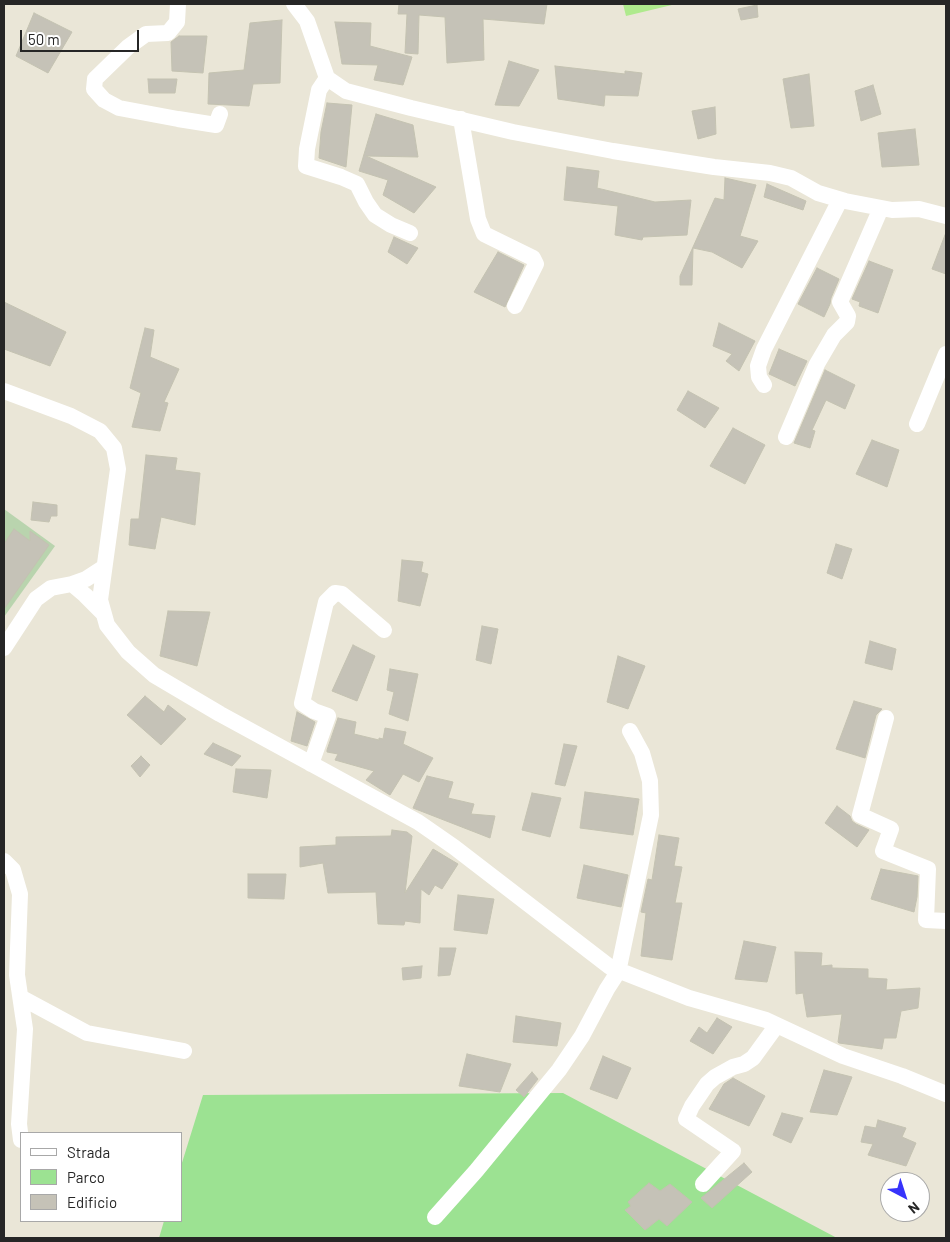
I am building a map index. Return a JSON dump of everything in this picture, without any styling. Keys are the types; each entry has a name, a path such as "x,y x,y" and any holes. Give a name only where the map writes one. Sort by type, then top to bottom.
{"street":[{"path":"178,4 177,22 168,33 146,34 128,47 95,79 94,89 104,100 119,108 216,125 220,114"},
{"path":"294,4 307,21 327,78 346,91 513,132 613,151 714,167 770,173 792,178 818,193 840,200 892,210 920,209 946,216"},
{"path":"327,78 319,90 307,149 306,166 341,177 356,184 375,214 391,225 410,233"},
{"path":"461,120 478,219 484,234 533,258 536,264 516,306"},
{"path":"764,385 759,377 758,366 764,349 840,200"},
{"path":"786,437 817,364 834,335 847,322 848,316 840,302 881,208"},
{"path":"917,424 946,354"},
{"path":"4,391 72,416 100,431 114,448 118,469 100,600 107,625 128,652 154,675 220,714 418,822 454,847 618,972 689,998 766,1020 843,1056 902,1076 946,1094"},
{"path":"4,648 36,599 51,588 72,584 103,568"},
{"path":"72,584 86,595 104,614"},
{"path":"311,764 328,716 314,711 302,703 326,602 335,593 342,594 384,630"},
{"path":"886,718 860,815 891,829 884,851 928,869 926,920 946,922"},
{"path":"435,1217 476,1171 559,1070 582,1036 618,972 652,815 650,781 642,753 630,731"},
{"path":"4,861 13,870 20,894 17,975 22,998 25,1029 20,1132"},
{"path":"22,998 87,1033 184,1050"},
{"path":"703,1184 733,1151 686,1119 692,1106 707,1084 715,1077 753,1058 777,1025"}],"green space":[{"path":"623,4 676,4 626,16"},
{"path":"4,509 55,546 4,617"},
{"path":"563,1093 837,1238 159,1238 164,1222 182,1222 182,1163 203,1095"}],"building":[{"path":"399,4 547,4 544,24 483,19 484,60 447,63 445,17 419,15 418,54 405,53 407,14 398,14"},
{"path":"757,5 758,17 741,20 738,9"},
{"path":"34,13 72,32 48,73 16,56"},
{"path":"282,20 280,83 253,84 249,106 208,104 209,73 244,70 250,23"},
{"path":"335,22 371,23 370,46 412,57 403,85 374,80 378,65 342,64"},
{"path":"179,36 207,36 203,73 172,71 171,42"},
{"path":"509,61 539,70 519,106 495,105"},
{"path":"555,66 625,74 625,71 642,73 638,96 605,95 604,106 558,99"},
{"path":"809,74 814,126 791,128 783,79"},
{"path":"148,79 177,79 175,93 149,93"},
{"path":"873,85 881,114 861,121 855,91"},
{"path":"327,103 352,105 346,167 319,158 321,132"},
{"path":"715,107 716,134 698,139 692,111"},
{"path":"376,114 413,125 418,157 366,156 436,187 414,213 383,195 388,180 359,171"},
{"path":"915,129 919,165 882,167 878,133"},
{"path":"567,167 599,171 597,188 655,202 691,200 687,235 643,237 642,240 615,235 618,206 564,200"},
{"path":"725,178 756,185 740,236 758,241 742,268 712,252 693,248 692,285 680,285 680,276 715,198 724,200"},
{"path":"767,184 806,201 803,210 764,197"},
{"path":"946,235 946,274 932,269"},
{"path":"394,237 418,248 407,264 388,252"},
{"path":"498,252 524,265 505,307 474,292"},
{"path":"869,261 893,270 878,313 859,306 860,302 852,299"},
{"path":"817,268 839,279 824,317 798,304"},
{"path":"4,302 66,332 50,366 4,349"},
{"path":"719,323 755,341 739,371 726,361 732,354 713,346"},
{"path":"145,328 154,330 150,357 179,369 164,402 168,403 160,431 132,427 141,393 130,388"},
{"path":"779,349 807,361 795,386 769,374"},
{"path":"825,370 855,385 845,409 826,400 812,430 815,431 810,448 794,443"},
{"path":"688,391 719,408 705,428 677,410"},
{"path":"733,428 765,445 745,484 710,466"},
{"path":"872,440 899,450 887,487 856,474"},
{"path":"146,455 177,458 175,470 200,473 195,525 161,517 155,549 129,545 131,519 139,519"},
{"path":"33,502 57,505 57,516 51,516 49,522 31,520"},
{"path":"14,529 30,541 30,531 49,545 4,609 4,544"},
{"path":"836,544 852,549 842,579 827,573"},
{"path":"402,560 423,562 421,572 428,574 420,606 398,601"},
{"path":"168,611 210,612 197,666 160,656"},
{"path":"482,626 498,629 491,664 476,660"},
{"path":"870,641 896,649 892,670 865,663"},
{"path":"353,645 375,656 357,701 332,691"},
{"path":"618,656 645,666 628,709 607,702"},
{"path":"390,669 418,674 408,721 389,714 394,692 387,690"},
{"path":"145,696 164,712 168,705 186,719 161,745 127,715"},
{"path":"854,701 882,709 876,715 865,758 836,749"},
{"path":"297,712 315,722 307,746 291,741"},
{"path":"338,718 356,722 354,734 379,740 379,738 383,739 385,728 406,732 403,744 433,758 419,782 403,774 390,795 366,780 374,771 335,760 338,754 327,752 327,750"},
{"path":"213,743 241,756 232,766 204,754"},
{"path":"564,744 577,746 565,786 555,784"},
{"path":"141,756 150,765 140,777 131,766"},
{"path":"236,769 271,770 267,798 233,792"},
{"path":"427,776 453,782 448,798 474,804 471,814 495,816 490,838 413,808"},
{"path":"585,792 639,799 633,835 580,828"},
{"path":"532,793 561,798 550,837 522,830"},
{"path":"837,806 850,816 856,824 869,830 857,847 825,823"},
{"path":"392,830 407,832 412,836 405,893 433,849 458,864 442,889 435,885 429,895 421,889 420,923 405,921 404,925 378,924 376,892 328,893 323,863 300,867 300,847 336,845 336,837 391,836"},
{"path":"659,835 679,838 674,866 682,867 675,903 682,903 672,960 641,956 646,913 641,912 648,879 652,880"},
{"path":"584,865 628,875 621,907 577,898"},
{"path":"881,869 918,876 914,912 871,899"},
{"path":"248,874 286,874 284,899 248,898"},
{"path":"458,895 494,899 487,934 454,930"},
{"path":"744,941 776,947 767,982 735,979"},
{"path":"440,948 456,948 450,975 438,976"},
{"path":"795,952 822,953 821,966 832,965 832,968 868,969 868,978 887,979 886,990 920,988 918,1008 901,1011 896,1038 884,1038 882,1049 839,1043 842,1014 807,1017 803,993 796,994"},
{"path":"422,966 421,978 403,980 402,968"},
{"path":"516,1016 561,1023 557,1046 513,1042"},
{"path":"717,1018 732,1027 713,1054 690,1041 699,1027 707,1033"},
{"path":"467,1054 511,1064 500,1092 459,1086"},
{"path":"603,1056 631,1068 617,1099 590,1089"},
{"path":"824,1070 852,1077 837,1115 810,1112"},
{"path":"532,1072 538,1079 524,1097 516,1090"},
{"path":"733,1078 765,1096 749,1126 709,1109 724,1084"},
{"path":"782,1113 803,1118 791,1143 773,1135"},
{"path":"878,1120 906,1128 902,1137 916,1143 906,1166 868,1155 873,1144 861,1142 865,1126 876,1128"},
{"path":"744,1163 752,1172 712,1208 701,1198"},
{"path":"649,1183 660,1191 670,1184 692,1202 667,1226 659,1219 645,1230 625,1210 631,1206 628,1202"}]}
